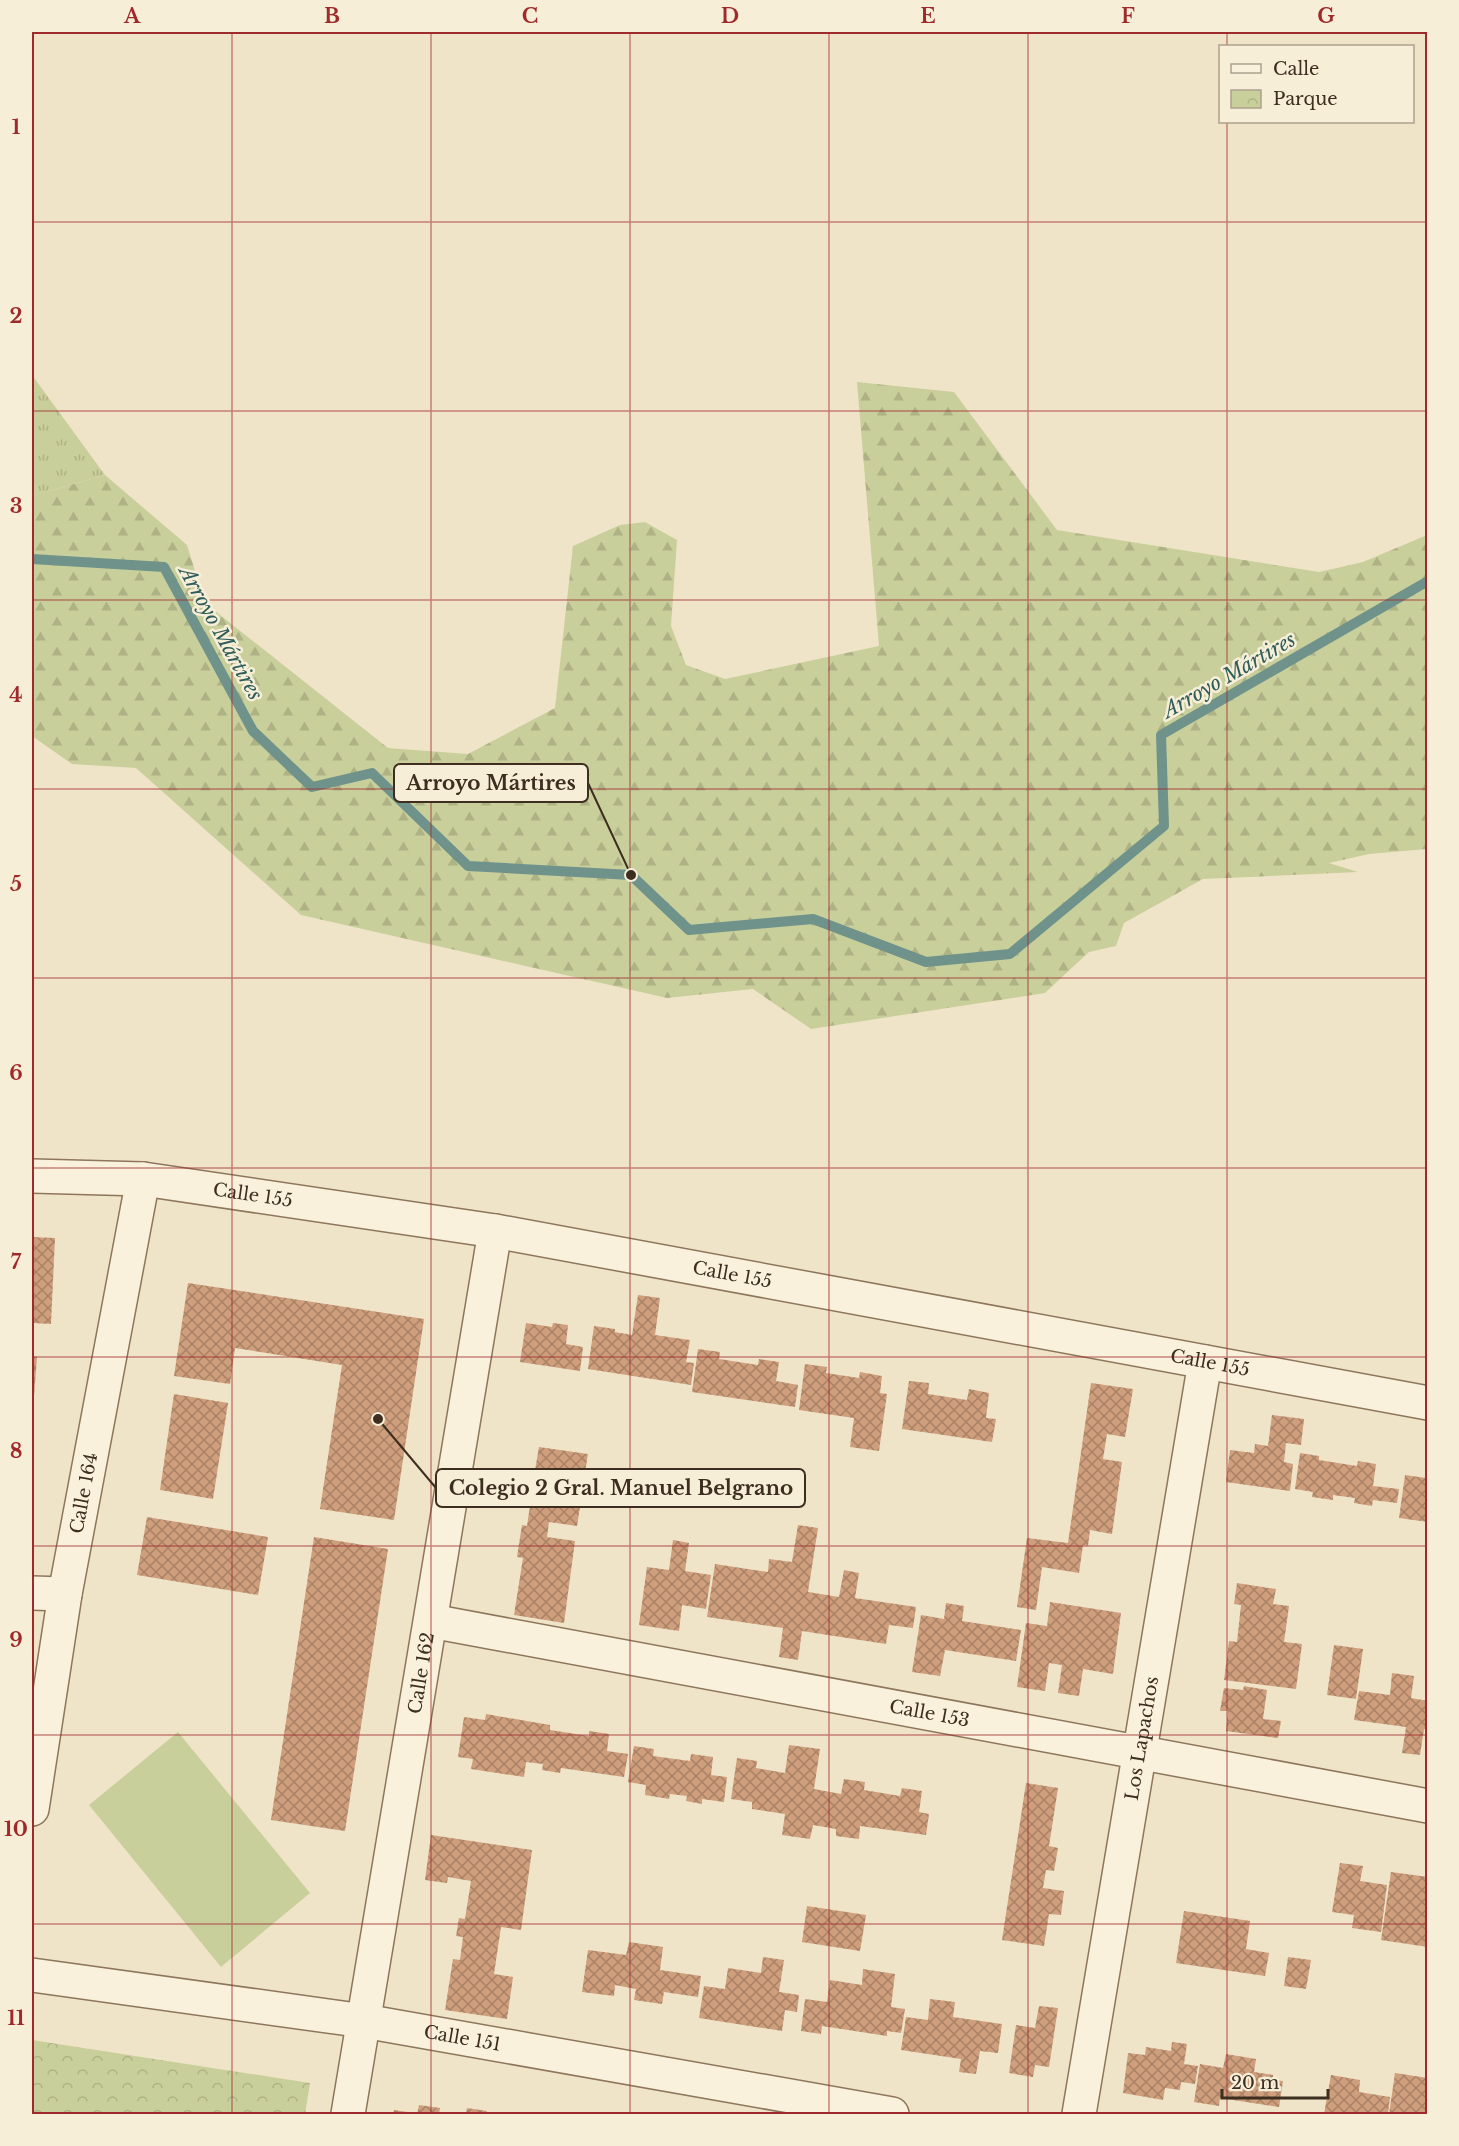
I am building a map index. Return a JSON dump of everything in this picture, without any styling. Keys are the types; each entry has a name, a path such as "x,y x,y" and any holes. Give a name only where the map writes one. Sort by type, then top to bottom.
{"street":[{"name":"Calle 155","path":"32,1176 143,1179 495,1230 1428,1403"},
{"name":"Calle 164","path":"32,1809 65,1594 143,1179"},
{"name":"Calle 162","path":"348,2115 495,1230"},
{"name":"Los Lapachos","path":"1079,2115 1206,1362"},
{"path":"32,1593 65,1594"},
{"name":"Calle 153","path":"431,1621 1428,1806"},
{"name":"Calle 151","path":"32,1975 364,2021 892,2115"}],"green space":[{"path":"32,375 105,475 32,496"},
{"path":"857,382 954,392 1057,530 1319,572 1363,562 1427,535 1427,849 1369,854 1329,863 1358,872 1203,879 1124,923 1116,946 1089,952 1045,993 811,1029 753,989 667,998 301,915 136,768 72,764 32,736 32,496 105,475 187,545 205,603 388,748 468,754 555,708 573,546 620,525 645,522 677,540 671,626 686,665 725,679 879,646"},
{"path":"178,1732 310,1893 221,1967 89,1805"},
{"path":"32,2040 310,2083 305,2114 32,2114"}],"building":[{"path":"32,1237 55,1238 51,1324 32,1323"},
{"path":"188,1283 424,1319 394,1520 320,1509 342,1365 235,1348 230,1384 174,1376"},
{"path":"638,1295 660,1298 655,1335 690,1340 686,1362 694,1363 691,1385 588,1369 594,1326 615,1329 615,1332 632,1335"},
{"path":"526,1323 552,1327 553,1323 568,1325 566,1344 583,1347 580,1371 520,1362"},
{"path":"698,1349 720,1352 719,1359 758,1365 759,1359 779,1362 776,1381 798,1385 795,1407 692,1392"},
{"path":"32,1356 37,1357 33,1410 32,1410"},
{"path":"805,1364 827,1367 826,1373 859,1378 860,1372 882,1376 880,1393 887,1394 879,1451 850,1447 854,1418 799,1410"},
{"path":"909,1381 929,1383 928,1394 967,1400 969,1389 989,1393 986,1418 996,1419 992,1442 902,1429"},
{"path":"1091,1383 1133,1389 1125,1437 1107,1434 1103,1459 1122,1462 1112,1534 1090,1530 1088,1546 1083,1545 1079,1573 1042,1567 1036,1610 1017,1607 1027,1538 1068,1543"},
{"path":"174,1394 228,1403 213,1499 160,1490"},
{"path":"1272,1415 1304,1419 1301,1445 1286,1443 1284,1462 1293,1464 1290,1491 1226,1482 1230,1450 1254,1453 1255,1444 1268,1446"},
{"path":"539,1447 588,1454 583,1484 557,1480 554,1497 581,1501 577,1526 549,1522 547,1537 575,1541 564,1623 514,1615 523,1558 517,1557 522,1525 527,1526 532,1492 526,1491 530,1470 535,1470"},
{"path":"1300,1453 1319,1456 1319,1460 1357,1466 1358,1461 1376,1464 1373,1486 1399,1489 1397,1503 1373,1500 1372,1506 1354,1503 1355,1498 1333,1495 1333,1500 1312,1497 1313,1492 1295,1489"},
{"path":"1405,1475 1426,1478 1428,1522 1399,1518"},
{"path":"147,1517 268,1537 258,1595 137,1575"},
{"path":"798,1525 818,1528 808,1592 839,1597 844,1570 859,1573 855,1598 916,1607 913,1628 889,1625 886,1644 802,1631 798,1660 779,1657 783,1628 707,1617 715,1564 768,1572 769,1559 792,1562"},
{"path":"314,1537 388,1549 345,1831 271,1820"},
{"path":"673,1540 689,1543 685,1571 711,1575 706,1609 682,1605 679,1631 639,1625 647,1567 669,1570"},
{"path":"1237,1583 1276,1589 1273,1604 1289,1606 1284,1642 1302,1644 1296,1689 1224,1680 1229,1641 1237,1642 1241,1605 1234,1604"},
{"path":"1050,1602 1121,1613 1113,1674 1083,1669 1079,1696 1058,1693 1062,1665 1049,1663 1045,1691 1017,1687 1026,1623 1047,1626"},
{"path":"946,1603 964,1606 962,1621 1021,1630 1016,1661 945,1650 940,1676 912,1672 921,1615 944,1619"},
{"path":"1334,1645 1363,1649 1356,1699 1327,1695"},
{"path":"1392,1673 1414,1676 1411,1698 1428,1701 1428,1730 1424,1729 1420,1755 1402,1753 1406,1727 1354,1720 1359,1691 1390,1695"},
{"path":"1244,1686 1267,1690 1263,1719 1281,1721 1278,1738 1226,1731 1228,1711 1220,1711 1224,1688 1243,1690"},
{"path":"486,1714 550,1725 550,1730 589,1736 589,1731 609,1734 607,1751 628,1754 624,1777 561,1768 560,1773 542,1770 543,1764 526,1762 524,1777 471,1769 473,1759 458,1757 464,1717 485,1720"},
{"path":"789,1745 820,1749 814,1789 841,1794 844,1779 865,1782 864,1790 900,1796 902,1788 922,1791 919,1812 929,1814 926,1835 860,1826 859,1839 836,1836 836,1829 813,1825 810,1839 782,1835 785,1814 752,1809 752,1802 731,1799 737,1758 757,1761 756,1768 785,1773"},
{"path":"634,1746 654,1749 653,1756 690,1761 691,1754 713,1757 711,1775 727,1777 724,1802 702,1799 702,1804 686,1801 687,1796 670,1794 669,1799 645,1795 646,1785 628,1782"},
{"path":"1026,1783 1058,1788 1049,1846 1058,1848 1054,1871 1046,1870 1043,1888 1064,1891 1061,1915 1049,1914 1044,1946 1002,1940"},
{"path":"431,1835 532,1850 521,1930 501,1927 494,1974 513,1977 507,2019 445,2010 453,1959 460,1960 463,1937 456,1936 459,1918 465,1919 471,1881 448,1877 447,1883 425,1880"},
{"path":"1340,1863 1363,1866 1360,1881 1387,1885 1381,1932 1352,1928 1354,1915 1332,1912"},
{"path":"1391,1872 1428,1877 1428,1947 1381,1940"},
{"path":"807,1906 866,1915 860,1951 802,1942"},
{"path":"1184,1911 1250,1921 1246,1949 1269,1953 1265,1976 1176,1963"},
{"path":"629,1942 663,1947 660,1970 701,1976 698,1997 664,1992 662,2004 634,2000 636,1989 615,1985 614,1996 582,1992 588,1950 626,1955"},
{"path":"763,1957 784,1960 779,1992 799,1995 797,2012 785,2010 782,2031 699,2018 704,1986 725,1989 728,1968 761,1973"},
{"path":"1288,1957 1311,1960 1306,1989 1284,1986"},
{"path":"863,1969 895,1974 891,2007 905,2009 901,2033 887,2031 887,2036 822,2026 821,2034 801,2031 805,1999 827,2002 830,1980 862,1985"},
{"path":"930,1999 955,2002 953,2017 1002,2024 998,2053 980,2051 976,2074 959,2072 961,2059 901,2050 906,2017 928,2020"},
{"path":"1039,2006 1058,2008 1049,2067 1035,2065 1033,2077 1009,2073 1016,2025 1035,2028"},
{"path":"1172,2042 1187,2044 1184,2064 1198,2066 1195,2084 1181,2082 1180,2090 1165,2088 1163,2100 1123,2093 1128,2053 1145,2055 1146,2047 1171,2051"},
{"path":"1226,2054 1256,2059 1254,2072 1273,2075 1273,2080 1283,2081 1279,2107 1220,2098 1219,2106 1194,2102 1200,2064 1223,2068"},
{"path":"1395,2073 1428,2078 1428,2114 1389,2114"},
{"path":"1331,2075 1360,2080 1359,2092 1390,2097 1388,2114 1324,2114"},
{"path":"419,2105 440,2108 439,2114 417,2114"},
{"path":"467,2108 487,2111 486,2114 466,2114"},
{"path":"394,2110 414,2113 414,2114 393,2114"}],"waterway":[{"name":"Arroyo Mártires","path":"32,559 164,567 253,731 312,787 372,773 468,866 631,875 689,930 813,919 926,962 1010,954 1164,826 1161,735 1428,581"}],"place":[{"name":"Arroyo Mártires","path":"631,875"},
{"name":"Colegio 2 Gral. Manuel Belgrano","path":"378,1419"}]}
